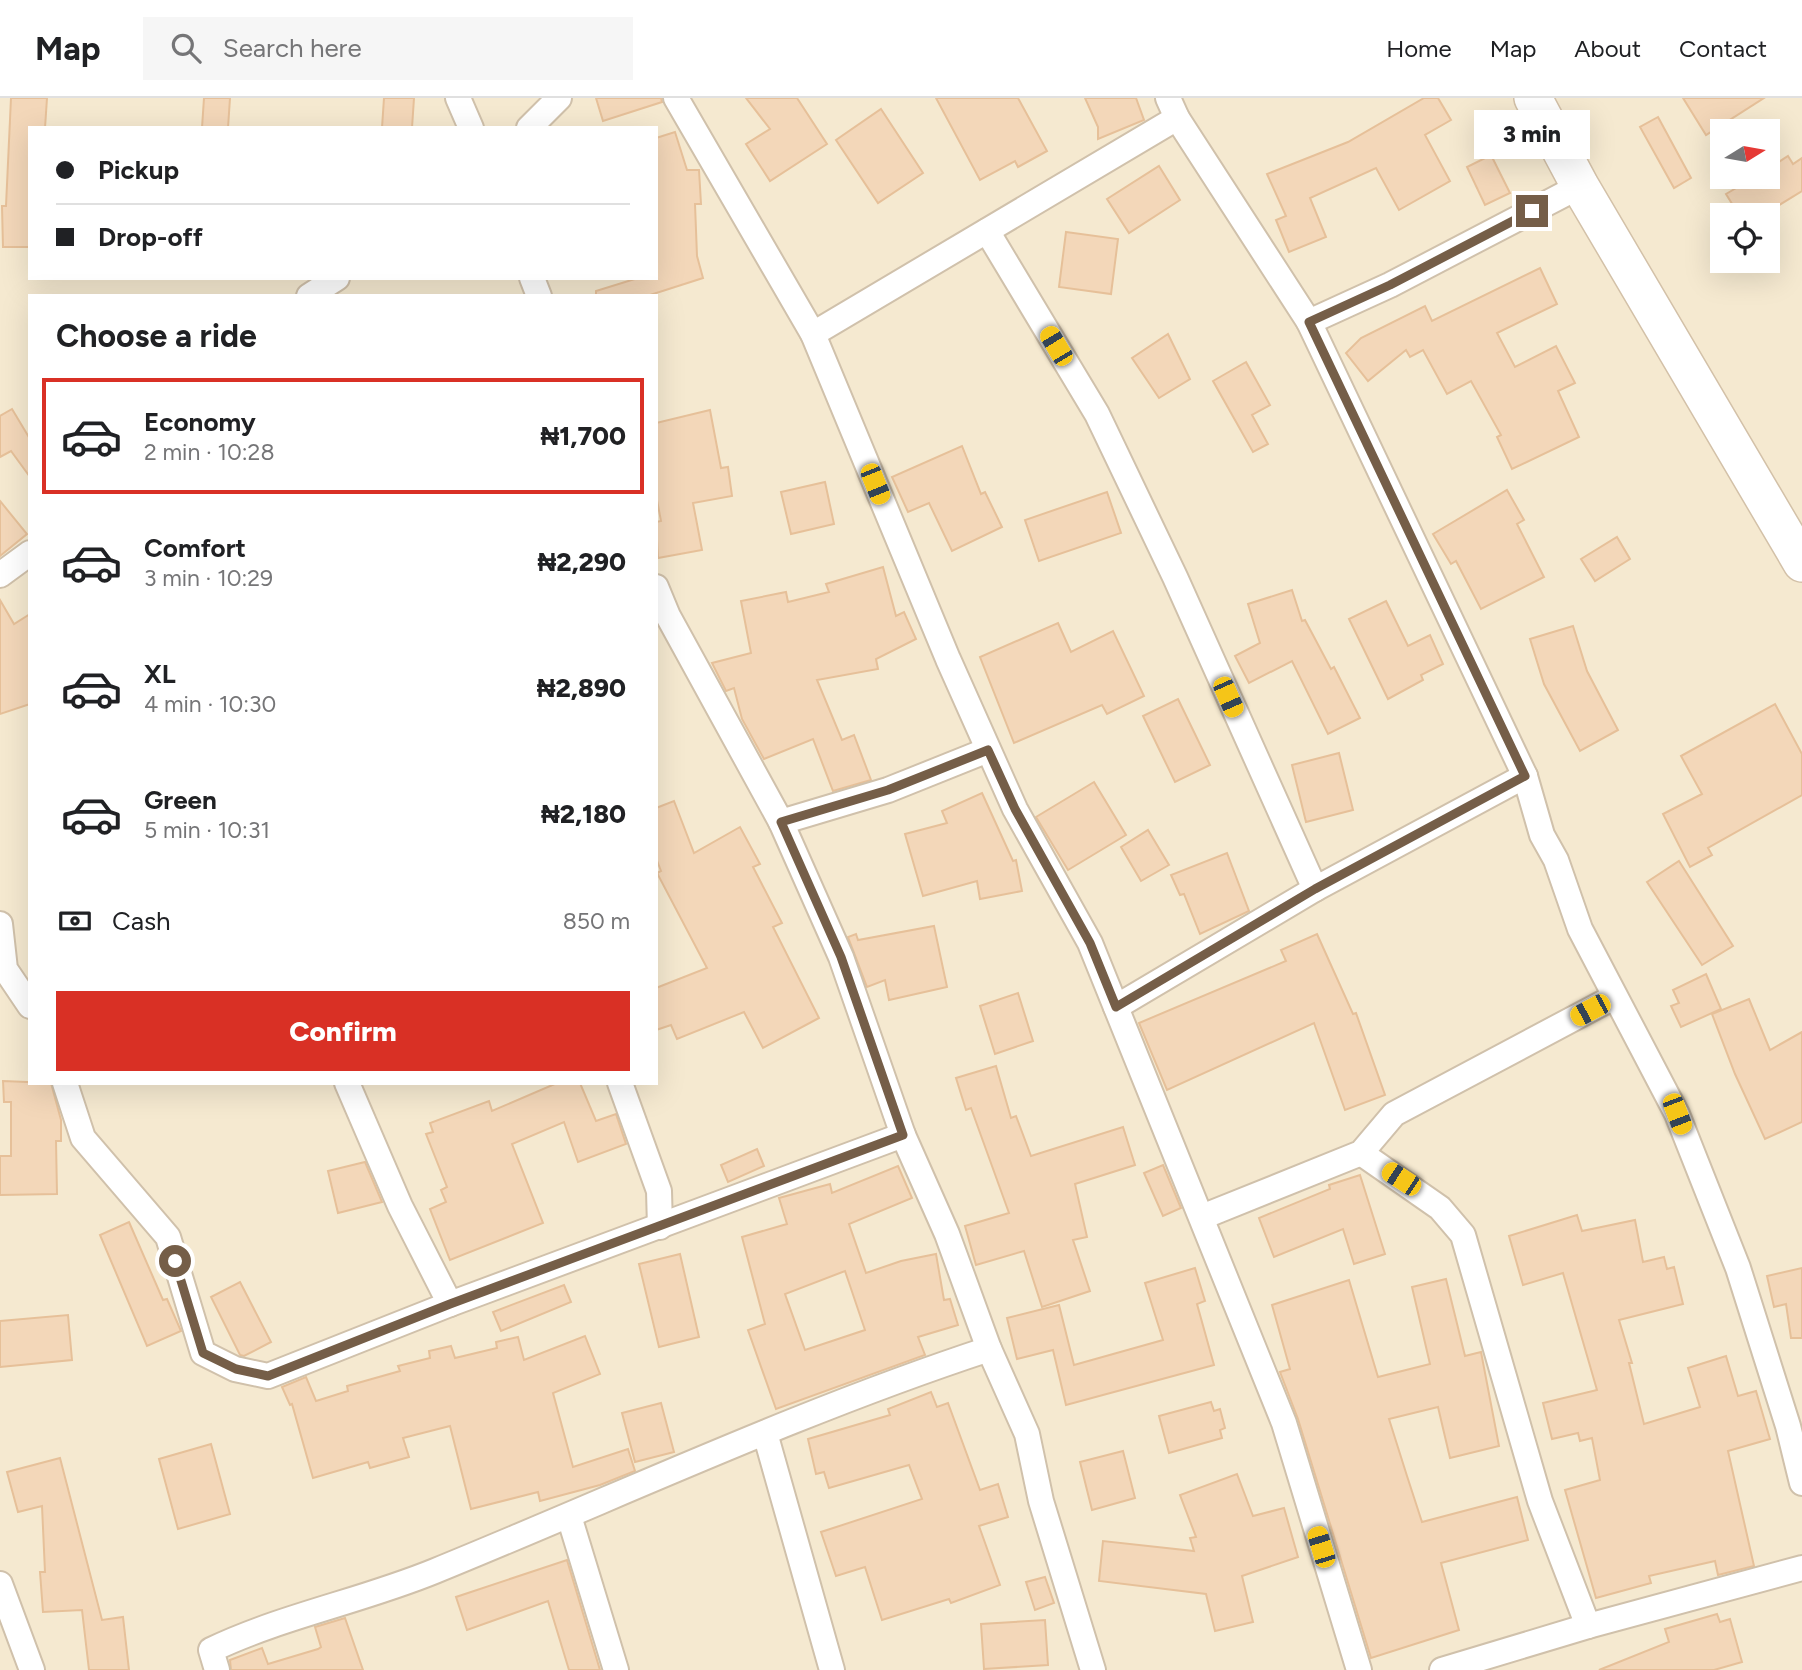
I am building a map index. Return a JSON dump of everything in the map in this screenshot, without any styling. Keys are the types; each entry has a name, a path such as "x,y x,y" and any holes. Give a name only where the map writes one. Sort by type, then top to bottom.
{"street":[{"path":"458,98 470,126"},
{"path":"531,126 559,98"},
{"path":"1533,98 1580,186 1797,541"},
{"path":"678,99 813,334 988,750 1015,809 1090,943 1284,1423 1359,1670"},
{"path":"813,334 987,231 1172,108 1309,322 1525,776 1542,835 1556,860 1580,929 1677,1114 1738,1268 1788,1426 1802,1483"},
{"path":"1309,322 1390,285 1580,186"},
{"path":"987,231 1097,414 1175,577 1315,889"},
{"path":"312,294 334,280"},
{"path":"0,575 28,555"},
{"path":"658,592 668,616 781,822 841,957 903,1135 947,1234 989,1349 1027,1434 1041,1502 1093,1670"},
{"path":"781,822 888,790 988,750"},
{"path":"1116,1007 1315,889 1525,776"},
{"path":"0,924 5,969 28,1003"},
{"path":"1202,1217 1361,1153 1394,1114 1614,997"},
{"path":"66,1085 83,1138 168,1237 203,1353 236,1369 268,1376 450,1304 903,1135"},
{"path":"348,1085 400,1206 450,1304"},
{"path":"621,1085 659,1191 660,1227"},
{"path":"1361,1153 1440,1208 1463,1235 1540,1501 1588,1626"},
{"path":"217,1670 211,1650 243,1635 385,1592 765,1433 920,1372 989,1349"},
{"path":"765,1433 832,1670"},
{"path":"569,1516 616,1670"},
{"path":"1442,1670 1470,1666 1588,1626 1802,1568"},
{"path":"0,1584 32,1670"}],"shaded area":[{"path":"0,98 1802,98 1802,1670 0,1670"}],"building":[{"path":"11,98 47,98 45,126 28,126 28,247 3,247 2,206 6,206"},
{"path":"204,98 230,98 228,126 202,126"},
{"path":"384,98 414,98 412,126 382,126"},
{"path":"596,98 661,98 662,102 603,121"},
{"path":"746,98 797,98 827,144 770,181 746,144 770,129"},
{"path":"936,98 1018,98 1047,151 1018,167 1015,161 980,180"},
{"path":"1085,98 1136,98 1144,120 1098,139 1098,127"},
{"path":"1424,98 1438,98 1451,120 1425,135 1450,181 1399,210 1376,168 1310,198 1326,237 1289,252 1276,220 1286,216 1267,174 1348,142"},
{"path":"1683,98 1764,98 1731,119 1710,119 1710,132 1706,135"},
{"path":"881,109 923,173 878,203 836,140"},
{"path":"1658,117 1691,178 1674,188 1640,127"},
{"path":"675,132 687,170 699,170 701,204 695,204 697,256 703,278 653,294 596,294 596,291 632,280 658,280 658,137"},
{"path":"1491,155 1510,193 1485,205 1467,167"},
{"path":"1788,156 1793,164 1802,158 1802,191 1780,205 1732,203 1726,194 1735,189 1780,189 1780,161"},
{"path":"1159,166 1180,200 1129,233 1107,199"},
{"path":"1066,232 1118,239 1111,294 1059,287"},
{"path":"1540,268 1557,304 1497,333 1515,367 1556,346 1575,383 1558,391 1579,437 1512,469 1497,437 1501,435 1471,381 1447,394 1423,350 1410,357 1406,350 1368,381 1346,353 1361,338 1425,306 1432,321"},
{"path":"1168,334 1190,379 1159,398 1132,358"},
{"path":"1246,362 1270,405 1252,415 1268,444 1253,452 1213,381"},
{"path":"12,409 28,436 28,474 11,451 0,457 0,416"},
{"path":"710,410 721,468 728,467 732,496 693,503 702,550 658,558 658,522 661,521 658,505 658,423"},
{"path":"962,446 981,494 985,492 1002,527 952,551 929,503 908,512 892,477"},
{"path":"825,482 834,524 791,534 781,492"},
{"path":"1507,490 1524,520 1517,524 1544,577 1481,609 1456,561 1451,564 1433,534"},
{"path":"1107,492 1121,533 1039,561 1025,520"},
{"path":"0,501 27,534 0,556"},
{"path":"1617,537 1630,559 1595,581 1581,559"},
{"path":"883,567 896,616 904,612 916,639 876,659 878,669 817,680 842,740 854,735 871,780 833,791 813,739 764,759 742,719 734,688 726,691 712,663 751,653 741,601 786,592 788,602 829,592 826,584"},
{"path":"1292,590 1302,621 1305,620 1331,669 1334,667 1360,718 1328,734 1292,661 1249,683 1235,656 1260,643 1248,604"},
{"path":"0,600 14,624 28,615 28,705 0,714"},
{"path":"1386,601 1408,646 1430,635 1443,664 1421,675 1423,680 1388,699 1349,619"},
{"path":"1058,623 1071,652 1113,631 1144,696 1107,714 1102,705 1014,743 980,657"},
{"path":"1573,626 1587,671 1618,730 1580,751 1544,684 1530,639"},
{"path":"1178,699 1210,765 1175,782 1143,716"},
{"path":"1775,704 1802,754 1802,795 1708,848 1712,855 1690,867 1663,814 1702,794 1681,756"},
{"path":"1339,753 1353,810 1306,822 1292,765"},
{"path":"1094,782 1126,835 1068,870 1036,817"},
{"path":"982,793 1013,861 1016,860 1022,891 980,899 977,881 923,896 905,834 947,823 942,811"},
{"path":"674,801 694,853 740,827 760,864 753,867 782,923 773,927 819,1018 763,1048 744,1012 677,1039 671,1025 658,1029 658,987 707,968 658,875 661,871 658,863 658,807"},
{"path":"1148,830 1169,865 1141,881 1121,847"},
{"path":"1227,853 1249,911 1200,934 1184,894 1180,895 1171,875"},
{"path":"1679,861 1733,946 1702,965 1647,882"},
{"path":"934,926 947,987 889,1000 885,980 867,987 848,937 856,934 858,940"},
{"path":"1317,934 1353,1014 1356,1013 1385,1095 1345,1110 1314,1023 1167,1090 1139,1023 1286,961 1281,950"},
{"path":"1706,974 1721,1009 1681,1027 1671,1006 1679,1003 1673,990"},
{"path":"1018,993 1033,1041 995,1054 980,1006"},
{"path":"1749,999 1770,1050 1802,1032 1802,1122 1765,1139 1735,1074 1712,1014"},
{"path":"996,1066 1011,1118 1016,1116 1031,1156 1123,1127 1135,1165 1075,1184 1087,1237 1073,1240 1090,1291 1042,1307 1024,1251 976,1265 965,1226 1009,1213 971,1108 966,1110 956,1078"},
{"path":"3,1081 52,1085 61,1120 61,1141 56,1141 57,1194 0,1195 0,1156 11,1156 11,1102 4,1102"},
{"path":"552,1085 581,1085 596,1121 616,1114 626,1144 578,1162 564,1122 512,1144 543,1223 450,1260 430,1209 446,1202 441,1190 447,1187 426,1134 433,1132 430,1123 489,1101 492,1111"},
{"path":"757,1149 764,1166 728,1182 721,1165"},
{"path":"365,1162 382,1202 338,1213 328,1171"},
{"path":"1163,1165 1181,1208 1163,1216 1144,1173"},
{"path":"898,1166 912,1198 849,1224 866,1273 901,1261 936,1254 944,1300 950,1299 958,1325 918,1337 925,1355 776,1409 748,1330 765,1324 742,1237 787,1224 779,1198 830,1184 832,1193","holes":["845,1271 865,1330 805,1350 785,1294"]},
{"path":"1360,1175 1385,1254 1354,1264 1343,1229 1274,1257 1259,1218 1330,1189 1329,1185"},
{"path":"1577,1215 1582,1231 1635,1220 1643,1262 1664,1257 1667,1269 1674,1267 1683,1304 1619,1320 1632,1363 1629,1363 1644,1424 1700,1407 1688,1368 1726,1356 1738,1396 1756,1391 1770,1439 1728,1451 1754,1566 1718,1575 1715,1561 1649,1576 1651,1583 1596,1598 1565,1490 1600,1480 1592,1438 1580,1441 1578,1433 1552,1439 1543,1403 1597,1390 1563,1273 1523,1285 1509,1236"},
{"path":"129,1222 163,1300 167,1299 181,1331 147,1346 100,1235"},
{"path":"680,1254 699,1337 659,1347 639,1264"},
{"path":"1195,1268 1205,1301 1197,1304 1214,1365 1066,1405 1053,1350 1017,1359 1007,1318 1059,1305 1074,1365 1163,1340 1145,1283"},
{"path":"1802,1268 1802,1338 1791,1338 1786,1304 1774,1307 1767,1276"},
{"path":"1446,1279 1465,1356 1481,1352 1499,1446 1450,1458 1438,1407 1389,1419 1422,1522 1517,1497 1528,1540 1441,1563 1459,1630 1371,1658 1298,1419 1280,1372 1290,1369 1272,1305 1349,1280 1378,1377 1430,1364 1412,1287"},
{"path":"240,1282 271,1342 244,1356 240,1355 211,1297"},
{"path":"564,1285 571,1302 501,1331 493,1312"},
{"path":"68,1315 72,1360 0,1367 0,1321"},
{"path":"585,1336 600,1374 553,1393 573,1467 628,1449 635,1471 600,1485 540,1501 538,1492 471,1509 450,1426 403,1438 409,1457 370,1468 368,1462 313,1478 292,1404 290,1405 282,1387 306,1377 316,1401 348,1391 347,1386 400,1371 398,1366 430,1358 429,1351 451,1346 455,1358 497,1348 496,1342 518,1337 524,1360"},
{"path":"931,1392 937,1407 948,1403 980,1490 998,1484 1008,1517 979,1526 1000,1585 951,1603 949,1599 882,1620 865,1567 836,1576 821,1532 922,1499 909,1465 829,1488 824,1472 816,1474 808,1439 890,1415 888,1409"},
{"path":"1211,1402 1214,1411 1220,1409 1225,1428 1220,1430 1222,1438 1169,1453 1159,1416"},
{"path":"661,1403 674,1452 635,1462 622,1413"},
{"path":"211,1444 230,1514 178,1529 159,1459"},
{"path":"1123,1451 1135,1498 1092,1510 1080,1462"},
{"path":"60,1458 102,1620 123,1617 129,1670 89,1670 82,1610 43,1612 40,1572 45,1572 42,1506 18,1512 7,1472"},
{"path":"1237,1474 1253,1516 1284,1508 1298,1557 1242,1576 1253,1622 1215,1631 1206,1594 1099,1581 1103,1541 1194,1551 1190,1538 1196,1537 1180,1495"},
{"path":"567,1560 600,1670 569,1670 548,1601 467,1630 456,1597"},
{"path":"1045,1577 1054,1603 1035,1610 1026,1582"},
{"path":"1717,1614 1720,1622 1730,1619 1742,1662 1714,1670 1599,1670 1669,1642 1665,1629"},
{"path":"345,1618 363,1670 231,1670 230,1660 262,1648 268,1664 318,1649 321,1647 315,1627"},
{"path":"1045,1620 1048,1665 984,1669 981,1624"}],"route":[{"path":"175,1261 203,1353 236,1369 268,1376 353,1345 450,1304 903,1135 841,957 781,822 888,790 988,750 1015,809 1090,943 1116,1007 1315,889 1525,776 1309,322 1390,285 1532,211"}]}
